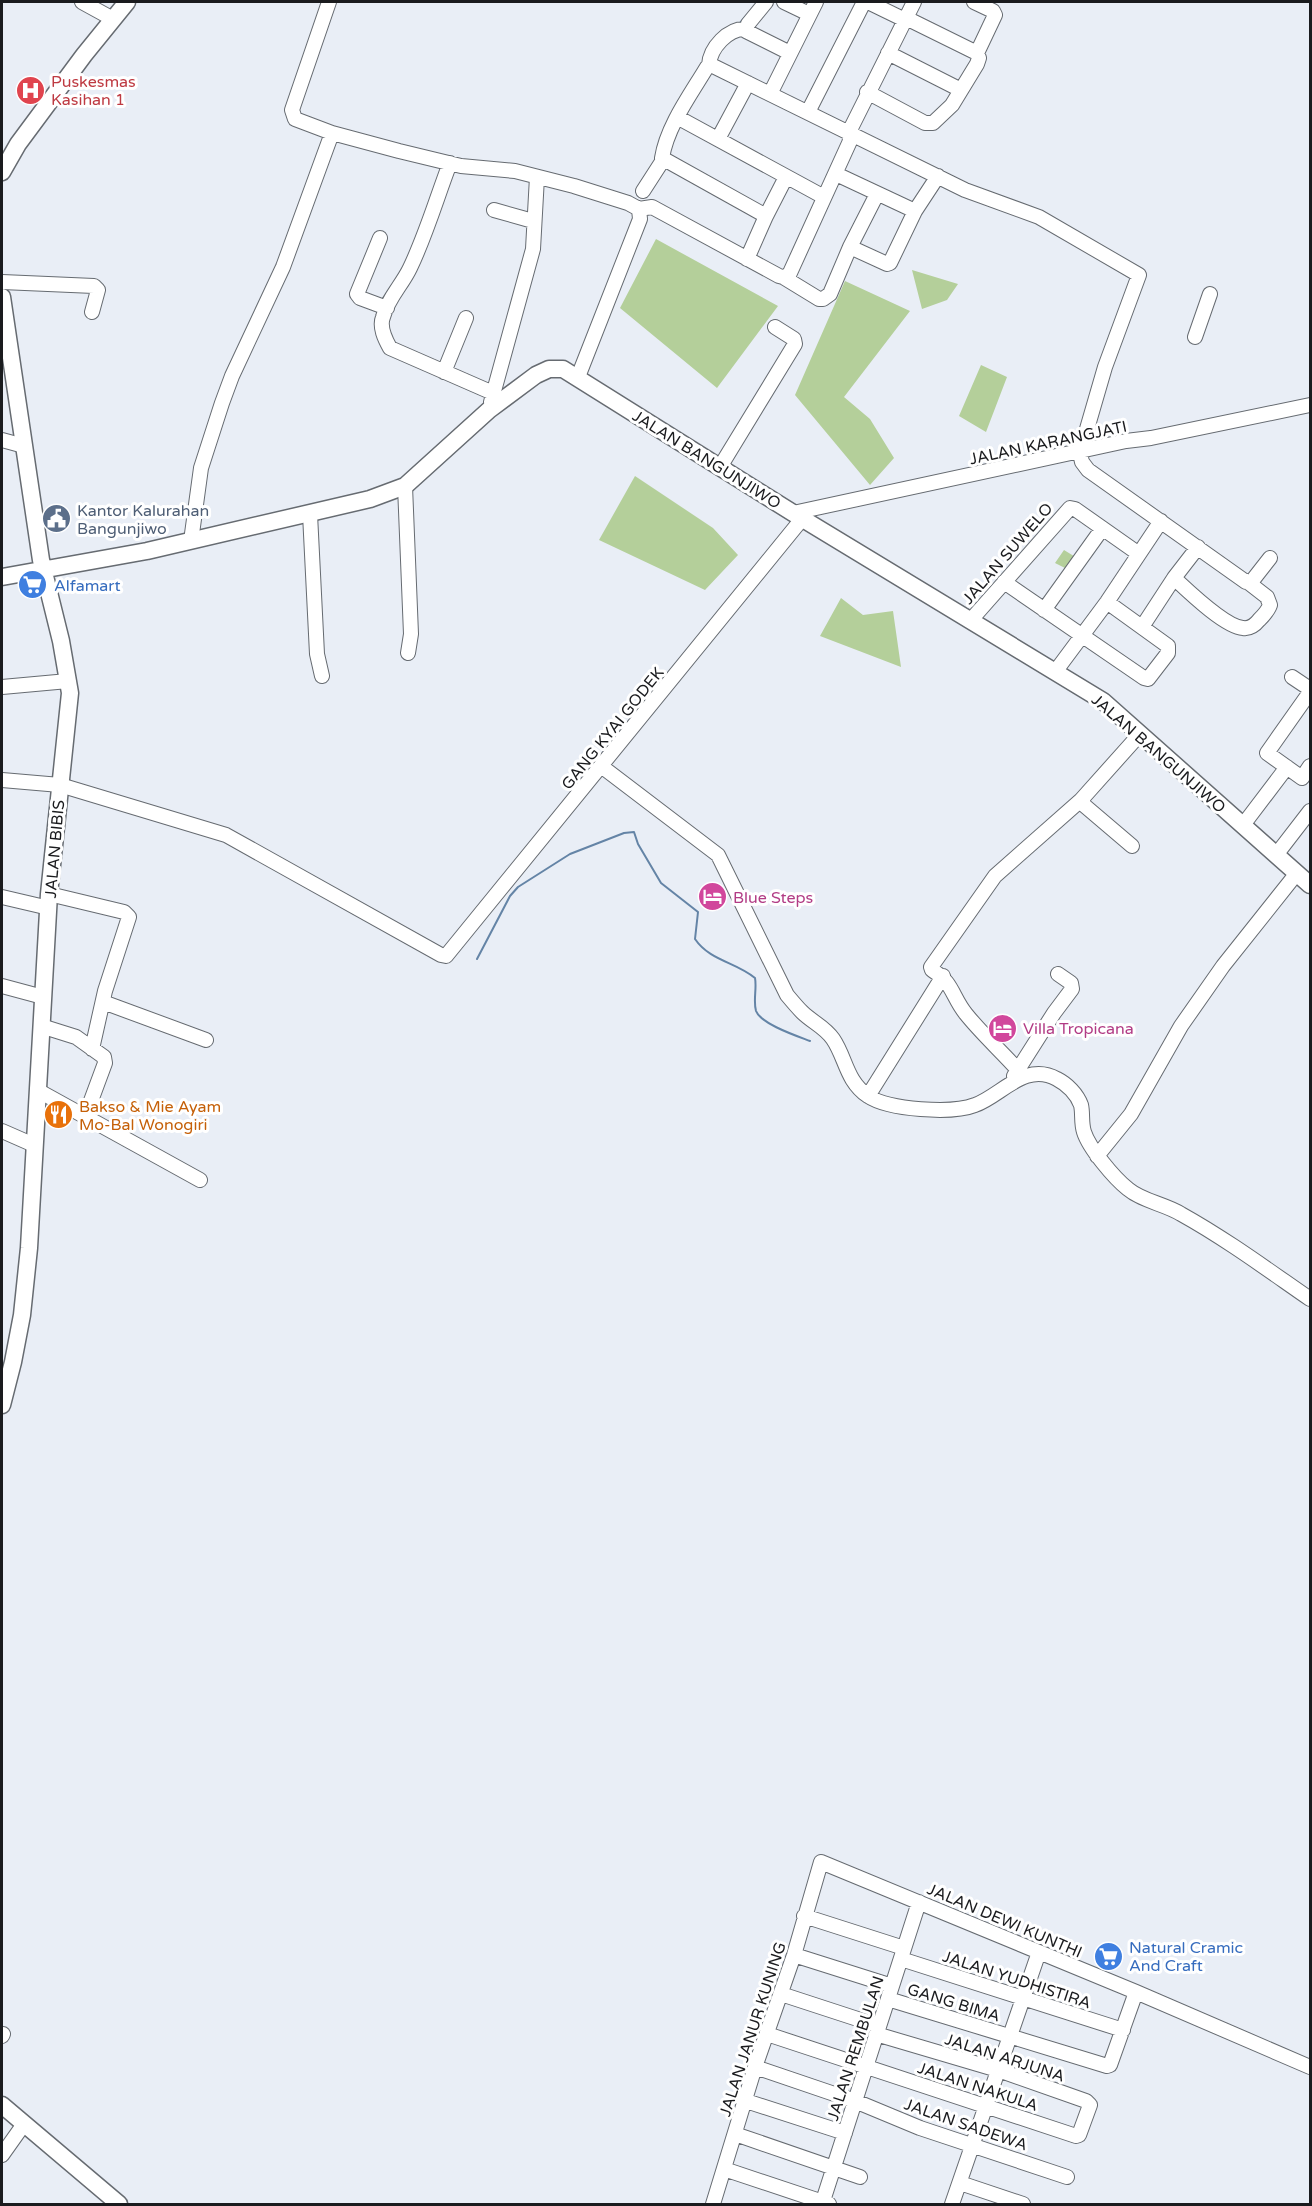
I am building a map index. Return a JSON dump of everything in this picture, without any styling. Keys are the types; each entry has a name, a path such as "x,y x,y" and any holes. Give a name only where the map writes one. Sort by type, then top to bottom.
{"main road":[{"path":"2,172 18,144 127,2"},
{"name":"JALAN BIBIS","path":"2,297 8,389 24,446 43,570 61,641 70,693 49,901 29,1248 22,1315 2,1405"},
{"name":"JALAN BANGUNJIWO","path":"2,577 191,542 370,499 405,486 491,401 542,372 549,369 563,369 797,516 1103,701 1311,885"},
{"path":"2,2105 119,2205"}],"street":[{"path":"82,2 113,19"},
{"path":"328,2 292,110 295,119 332,133 450,163 515,171 628,203 639,209 652,207 783,277 819,299 830,294 850,247 877,194"},
{"path":"746,29 766,2"},
{"path":"770,94 812,8 784,2"},
{"path":"808,112 866,2 977,53"},
{"path":"783,277 790,272 836,174 850,141 849,132 867,92 914,2"},
{"path":"867,92 929,124 933,123 952,105 977,64 979,57 977,53 995,14 974,2"},
{"path":"643,191 663,160 665,146 678,117 709,65 710,55 729,34 736,29 746,29"},
{"path":"746,29 747,33 790,52"},
{"path":"888,53 960,90"},
{"path":"709,65 715,65 965,190 1039,217 1139,275 1105,367 1080,453 1082,462 1088,470 1249,583 1267,597 1270,605 1254,625 1246,629 1231,624 1198,600 1174,578"},
{"path":"718,140 748,83"},
{"path":"678,117 824,197"},
{"path":"191,542 201,468 222,403 232,376 278,280 332,133"},
{"path":"663,160 765,216"},
{"path":"450,163 409,269 387,308 382,322 385,340 390,348 444,372 491,401 533,249 537,177"},
{"path":"836,174 915,212"},
{"path":"850,247 889,264 915,212 938,176"},
{"path":"747,259 765,216 786,177"},
{"path":"578,377 640,219 639,209"},
{"path":"494,210 533,220"},
{"path":"380,238 357,294 360,298 387,308"},
{"path":"2,282 94,286 98,291 92,312"},
{"path":"1196,337 1210,294"},
{"path":"444,372 466,318"},
{"path":"720,467 795,344 794,339 775,327"},
{"name":"JALAN KARANGJATI","path":"797,516 1126,441 1151,438 1311,405"},
{"path":"2,440 24,446"},
{"path":"405,486 411,634 408,653"},
{"name":"JALAN SUWELO","path":"970,621 1070,508 1075,509 1102,530"},
{"path":"310,514 317,654 322,676"},
{"name":"GANG KYAI GODEK","path":"60,785 226,835 446,956 601,766 797,516"},
{"path":"1055,672 1107,602 1161,521"},
{"path":"1044,610 1102,530 1139,554"},
{"path":"1142,627 1174,578 1198,547"},
{"path":"1249,583 1270,558"},
{"path":"1004,582 1148,679 1168,653 1169,648 1107,602"},
{"path":"1292,677 1311,690 1268,750 1268,754 1306,781 1311,766"},
{"path":"2,687 68,681"},
{"path":"1018,1070 966,1014 943,976 931,967 995,876 1081,800 1140,734"},
{"path":"601,766 717,855 787,995 802,1013 833,1038 846,1071 868,1096 894,1106 947,1109 975,1105 1010,1083 1032,1074 1045,1074 1057,1078 1073,1091 1081,1105 1083,1131 1097,1156 1129,1190 1179,1212 1311,1299"},
{"path":"1243,825 1287,767"},
{"path":"2,780 60,785"},
{"path":"1081,800 1132,846"},
{"path":"1276,855 1311,811"},
{"path":"1097,1156 1131,1114 1181,1026 1223,966 1297,873"},
{"path":"2,898 49,901 124,912 129,917 103,1002 98,1053"},
{"path":"1010,1083 1054,1013 1072,989 1071,983 1058,974"},
{"path":"868,1096 943,976"},
{"path":"2,987 43,997"},
{"path":"103,1002 206,1040"},
{"path":"41,1026 76,1037 98,1053 105,1063 86,1117"},
{"path":"37,1090 200,1180"},
{"path":"2,1131 34,1145"},
{"name":"JALAN DEWI KUNTHI","path":"821,1862 1311,2067"},
{"name":"JALAN JANUR KUNING","path":"713,2204 755,2067 794,1955 821,1862"},
{"name":"JALAN REMBULAN","path":"824,2204 919,1902"},
{"name":"JALAN YUDHISTIRA","path":"804,1916 902,1954 1123,2030"},
{"path":"952,2205 1039,1952"},
{"name":"GANG BIMA","path":"794,1955 890,1993 1010,2036 1109,2066 1123,2030"},
{"path":"1123,2030 1136,1992"},
{"name":"JALAN ARJUNA","path":"781,1994 1088,2102 1090,2105 1079,2136"},
{"name":"JALAN NAKULA","path":"767,2034 1079,2136"},
{"name":"JALAN SADEWA","path":"755,2067 855,2100 920,2128 1067,2177"},
{"path":"746,2101 845,2133"},
{"path":"2,2155 24,2124"},
{"path":"735,2134 860,2176"},
{"path":"724,2169 824,2204"},
{"path":"960,2183 994,2200 1023,2205"}],"green space":[{"path":"656,239 778,306 717,388 620,308"},
{"path":"912,270 958,284 947,300 922,309"},
{"path":"845,281 910,311 844,397 870,419 894,458 870,485 795,395"},
{"path":"981,365 1007,377 986,432 959,416"},
{"path":"635,476 713,528 738,555 705,590 599,540"},
{"path":"1064,550 1077,558 1069,570 1055,563"},
{"path":"841,598 863,615 893,611 901,667 820,636"}],"waterway":[{"path":"740,23 747,15"},
{"path":"477,959 510,896 518,887 570,854 624,833 634,832 638,844 661,883 698,912 695,939 708,952 755,978 755,1007 759,1016 780,1029 810,1041"}],"place":[{"name":"Puskesmas Kasihan 1","path":"30,90"},
{"name":"Kantor Kalurahan Bangunjiwo","path":"56,519"},
{"name":"Alfamart","path":"33,585"},
{"name":"Blue Steps","path":"712,897"},
{"name":"Villa Tropicana","path":"1002,1028"},
{"name":"Bakso & Mie Ayam Mo-Bal Wonogiri","path":"58,1115"},
{"name":"Natural Cramic And Craft","path":"1108,1956"}]}
